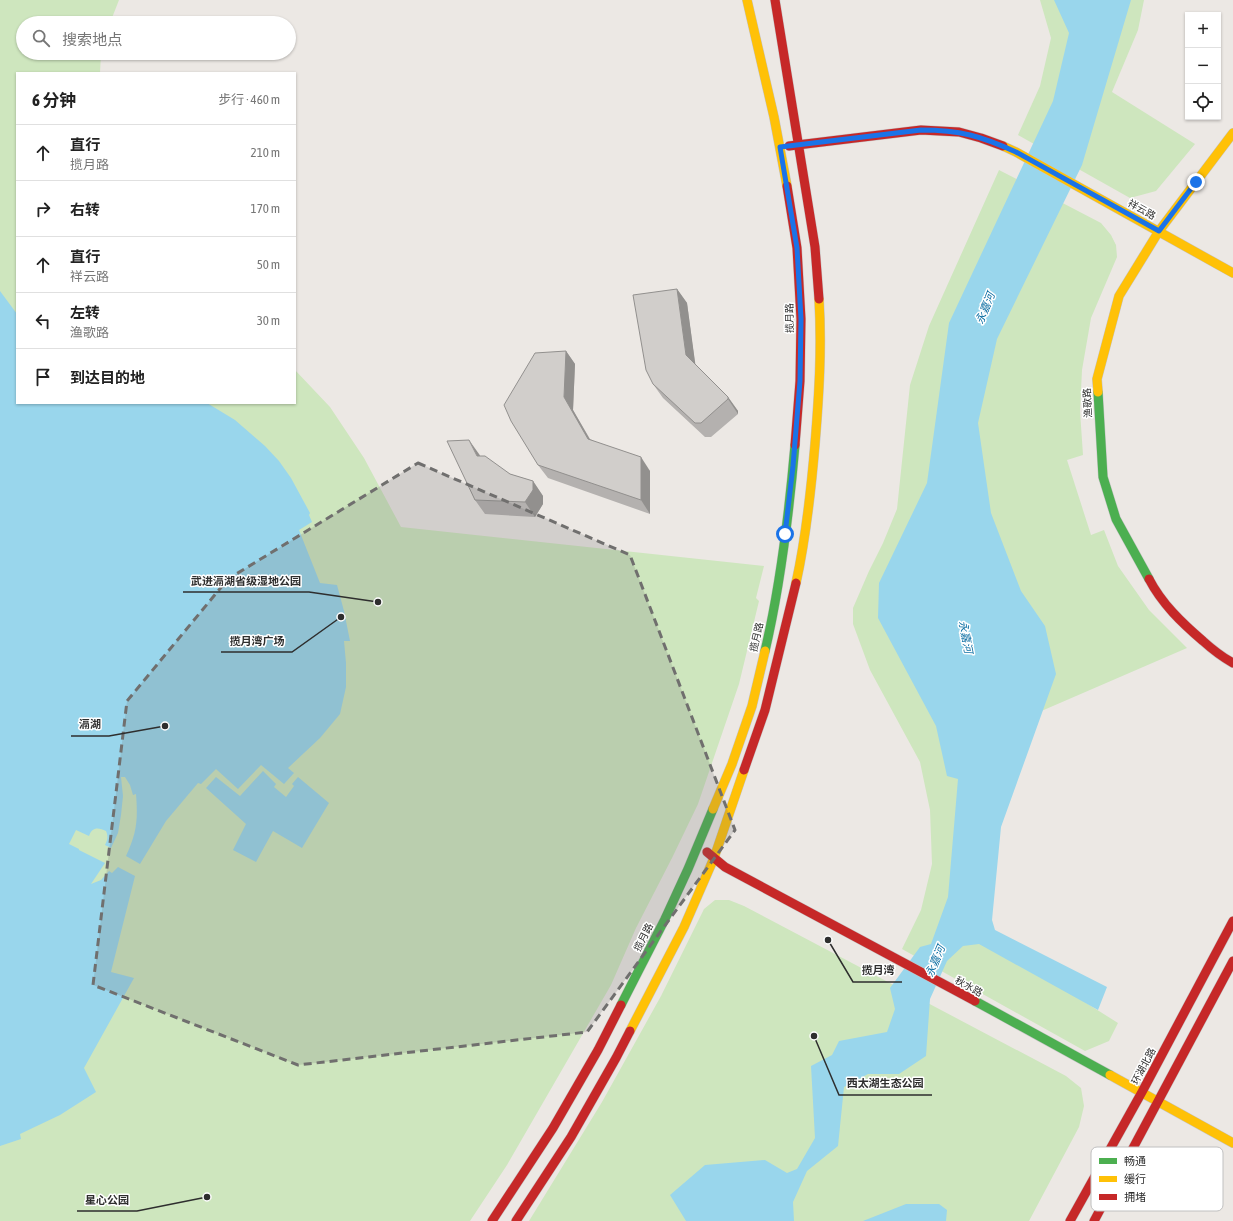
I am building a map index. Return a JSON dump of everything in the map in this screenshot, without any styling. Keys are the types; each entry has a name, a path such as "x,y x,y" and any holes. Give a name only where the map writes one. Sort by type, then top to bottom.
{"street":[{"name":"揽月路","path":"492,1221 553,1128 598,1050 665,919 732,764 752,706 770,626 784,548 793,466 800,381 801,319 797,248 780,147 747,0"},
{"path":"516,1221 571,1137 616,1058 684,927 714,858 765,710 803,552 813,470 820,384 820,319 815,247 775,0"},
{"name":"祥云路","path":"780,147 921,130 940,130 978,136 996,142 1016,152 1233,273"},
{"name":"渔歌路","path":"1233,133 1159,231 1119,296 1097,379 1103,477 1116,518 1157,594 1184,625 1223,658 1233,663"},
{"name":"秋水路","path":"698,845 725,867 900,960 1233,1143"},
{"name":"环湖北路","path":"1111,1147 1233,921"},
{"path":"1133,1147 1233,961"},
{"name":"环湖北路","path":"1070,1221 1091,1183"},
{"path":"1094,1221 1099,1211"}],"highlighted area":[{"path":"418,463 630,555 735,830 587,1032 298,1065 93,985 127,701 228,579"}],"green space":[{"path":"0,0 119,0 113,16 16,16 16,60 101,60 100,72 16,72 16,404 296,404 296,371 330,407 364,458 401,527 764,566 756,598 759,601 739,684 698,804 636,928 611,985 507,1165 470,1221 0,1221"},
{"path":"1040,0 1144,0 1138,30 1112,92 1195,144 1156,191 1130,198 1018,135 1040,86 1051,38"},
{"path":"999,170 1101,223 1111,235 1116,245 1117,257 1091,318 1082,370 1080,411 1083,455 1067,460 1091,535 1104,530 1118,566 1149,610 1187,648 977,739 964,926 1118,1023 1109,1041 1085,1051 902,949 921,910 932,864 930,810 920,762 870,670 853,624 853,608 897,509 910,385 929,326"},
{"path":"715,900 729,900 744,906 1066,1076 1081,1088 1084,1106 1079,1127 1029,1221 529,1221 602,1102 661,996 704,909"}],"water":[{"name":"永嘉河","path":"1054,0 1131,0 1082,165 997,339 978,423 991,513 1021,591 1045,626 1056,674 1001,827 992,920 995,930 1107,987 1098,1010 979,944 963,946 947,961 930,999 926,1056 899,1074 868,1074 844,1087 838,1146 807,1171 793,1202 794,1221 686,1221 670,1195 705,1165 765,1160 787,1173 797,1169 815,1138 811,1066 832,1055 839,1041 887,1032 895,1009 890,988 920,947 931,944 948,897 958,779 947,776 936,726 878,618 879,583 927,483 949,323 1053,101 1069,33"},
{"path":"0,291 16,313 16,404 209,404 235,420 265,446 279,461 291,478 310,513 309,515 312,522 299,530 320,583 337,585 350,641 344,641 346,687 340,714 320,738 288,768 294,773 284,784 261,765 238,789 216,769 201,784 198,783 166,821 140,864 126,856 135,833 137,811 136,794 133,795 130,785 125,777 121,777 123,796 118,833 111,848 105,845 107,841 106,831 94,829 89,836 76,830 69,844 105,863 91,884 101,880 109,871 112,873 118,867 135,876 111,972 134,978 84,1068 96,1092 60,1115 20,1134 21,1139 0,1146"},
{"path":"263,771 276,784 274,787 286,797 294,786 292,784 298,777 329,803 302,848 273,831 256,862 233,850 246,824 206,788 216,777 240,796"},
{"path":"906,1204 939,1204 947,1210 946,1221 863,1221"}],"building":[{"path":"677,289 686,355 728,397 728,399 701,423 695,423 653,384 646,370 633,295"},
{"path":"566,351 564,397 588,439 641,457 641,500 538,465 511,421 504,405 535,353"},
{"path":"469,440 477,456 485,456 510,474 533,481 533,490 525,502 475,500 447,441"}],"traffic: fast":[{"path":"1098,392 1103,477 1116,519 1149,579"},
{"path":"765,651 776,600 784,548 795,445"},
{"path":"621,1005 665,919 713,809"},
{"path":"975,1001 1110,1075"}],"traffic: slow":[{"path":"747,0 774,117 787,186"},
{"path":"1098,392 1097,379 1119,296 1159,231 1233,133"},
{"path":"1003,146 1233,273"},
{"path":"796,583 808,514 818,408 820,372 819,299"},
{"path":"713,809 732,764 752,706 765,651"},
{"path":"630,1031 684,927 714,858 744,770"},
{"path":"1110,1075 1233,1143"}],"traffic: jam":[{"path":"775,0 815,247 819,299"},
{"path":"789,146 921,130 959,132 1003,146"},
{"path":"787,186 797,248 801,319 800,381 795,445"},
{"path":"1149,579 1166,605 1180,620 1221,656 1233,663"},
{"path":"744,770 765,710 796,583"},
{"path":"707,852 725,867 975,1001"},
{"path":"1111,1147 1233,921"},
{"path":"1134,1147 1233,961"},
{"path":"492,1221 553,1128 598,1050 621,1005"},
{"path":"516,1221 571,1137 630,1031"},
{"path":"1070,1221 1091,1183"},
{"path":"1094,1221 1099,1211"}],"place":[{"name":"武进滆湖省级湿地公园","path":"378,602"},
{"name":"揽月湾广场","path":"341,617"},
{"name":"滆湖","path":"165,726"},
{"name":"揽月湾","path":"828,940"},
{"name":"西太湖生态公园","path":"814,1036"},
{"name":"星心公园","path":"207,1197"}],"route":[{"path":"785,534 793,466 800,381 801,319 797,248 780,147 921,130 940,130 978,136 996,142 1016,152 1159,231 1196,182"}]}
